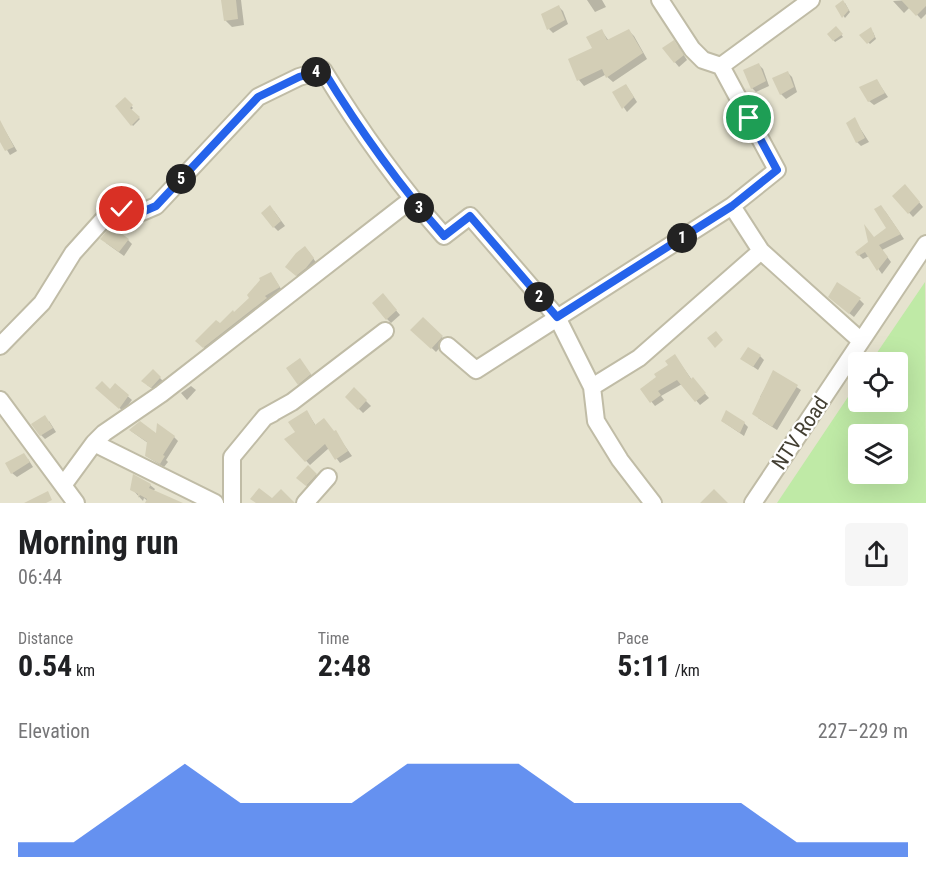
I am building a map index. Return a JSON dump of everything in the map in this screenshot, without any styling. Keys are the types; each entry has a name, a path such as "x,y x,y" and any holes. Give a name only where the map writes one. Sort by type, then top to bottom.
{"street":[{"path":"448,346 476,370 732,206 777,170 721,66 703,60 692,49 660,0"},
{"path":"721,66 811,0"},
{"path":"0,346 42,303 73,253 109,213 122,209 142,212 156,206 258,97 299,77 323,70 355,122 412,200 444,236 470,216 557,317 592,387 596,421 620,460 653,503"},
{"path":"64,484 94,442 104,433 162,394 412,200"},
{"path":"732,206 761,251 861,341"},
{"name":"NTV Road","path":"753,503 926,244"},
{"path":"592,387 639,358 761,251"},
{"path":"232,503 232,457 272,414 292,402 385,331"},
{"path":"0,400 76,503"},
{"path":"94,442 215,503"},
{"path":"305,503 327,477"}],"shaded area":[{"path":"0,0 926,0 926,503 0,503"}],"green space":[{"path":"925,282 926,503 777,503 848,397 848,412 908,412 908,352 877,352"}],"building":[{"path":"221,0 236,0 238,19 224,21"},
{"path":"843,0 849,10 842,18 835,6"},
{"path":"901,0 926,0 926,6 916,16"},
{"path":"559,5 565,20 547,30 541,14"},
{"path":"836,26 843,34 833,41 827,34"},
{"path":"871,27 875,37 867,44 859,35"},
{"path":"602,29 607,40 629,29 643,53 606,78 602,69 577,81 568,59 592,48 586,37"},
{"path":"674,40 684,55 674,63 662,48"},
{"path":"759,63 766,81 751,89 743,70"},
{"path":"788,71 794,87 780,95 772,78"},
{"path":"877,79 885,93 868,102 859,87"},
{"path":"626,84 634,97 622,109 612,92"},
{"path":"125,97 133,105 130,108 140,117 131,126 115,106"},
{"path":"855,117 865,138 856,143 846,123"},
{"path":"0,120 14,147 5,151 0,142"},
{"path":"905,184 920,202 908,214 892,196"},
{"path":"270,205 281,221 273,228 261,213"},
{"path":"881,205 901,234 879,245 888,257 877,271 865,252 858,256 855,252 868,242 864,224 874,237 886,228 874,209"},
{"path":"111,226 129,239 119,252 100,239"},
{"path":"305,246 314,258 296,276 285,267"},
{"path":"271,272 280,287 265,296 267,298 203,348 195,341 216,320 220,323 233,310 234,312 249,298 247,295 260,280 259,278"},
{"path":"837,282 861,298 849,314 828,297"},
{"path":"383,293 397,310 386,320 372,303"},
{"path":"423,317 443,336 431,349 410,330"},
{"path":"716,331 723,340 715,348 707,338"},
{"path":"748,347 761,355 753,367 740,359"},
{"path":"675,354 691,379 693,377 706,393 695,402 677,380 658,391 661,395 650,403 640,389 656,377 654,374 668,365 665,361"},
{"path":"300,358 311,374 298,385 286,368"},
{"path":"153,369 161,377 151,388 141,381"},
{"path":"773,370 798,385 772,427 752,414"},
{"path":"102,381 110,389 115,383 129,395 119,409 95,388"},
{"path":"354,387 367,400 358,410 345,397"},
{"path":"307,410 315,425 324,418 334,431 336,430 348,451 335,460 325,444 305,462 284,439 295,432 288,422"},
{"path":"726,410 745,422 740,433 721,421"},
{"path":"45,415 53,428 40,436 31,424"},
{"path":"140,421 156,433 157,423 175,436 160,464 145,456 147,442 129,430"},
{"path":"24,453 30,462 11,474 5,463"},
{"path":"308,465 317,474 306,486 296,478"},
{"path":"133,474 151,484 149,488 183,503 145,503 147,499 140,495 138,498 138,494 130,490"},
{"path":"259,488 272,498 281,489 295,503 256,503 250,499"},
{"path":"714,489 728,503 700,503"},
{"path":"48,491 52,500 46,503 24,503"}],"route":[{"path":"122,209 142,212 156,206 258,97 299,77 323,70 355,122 412,200 444,236 470,216 557,317 732,206 777,170 749,118"}]}
